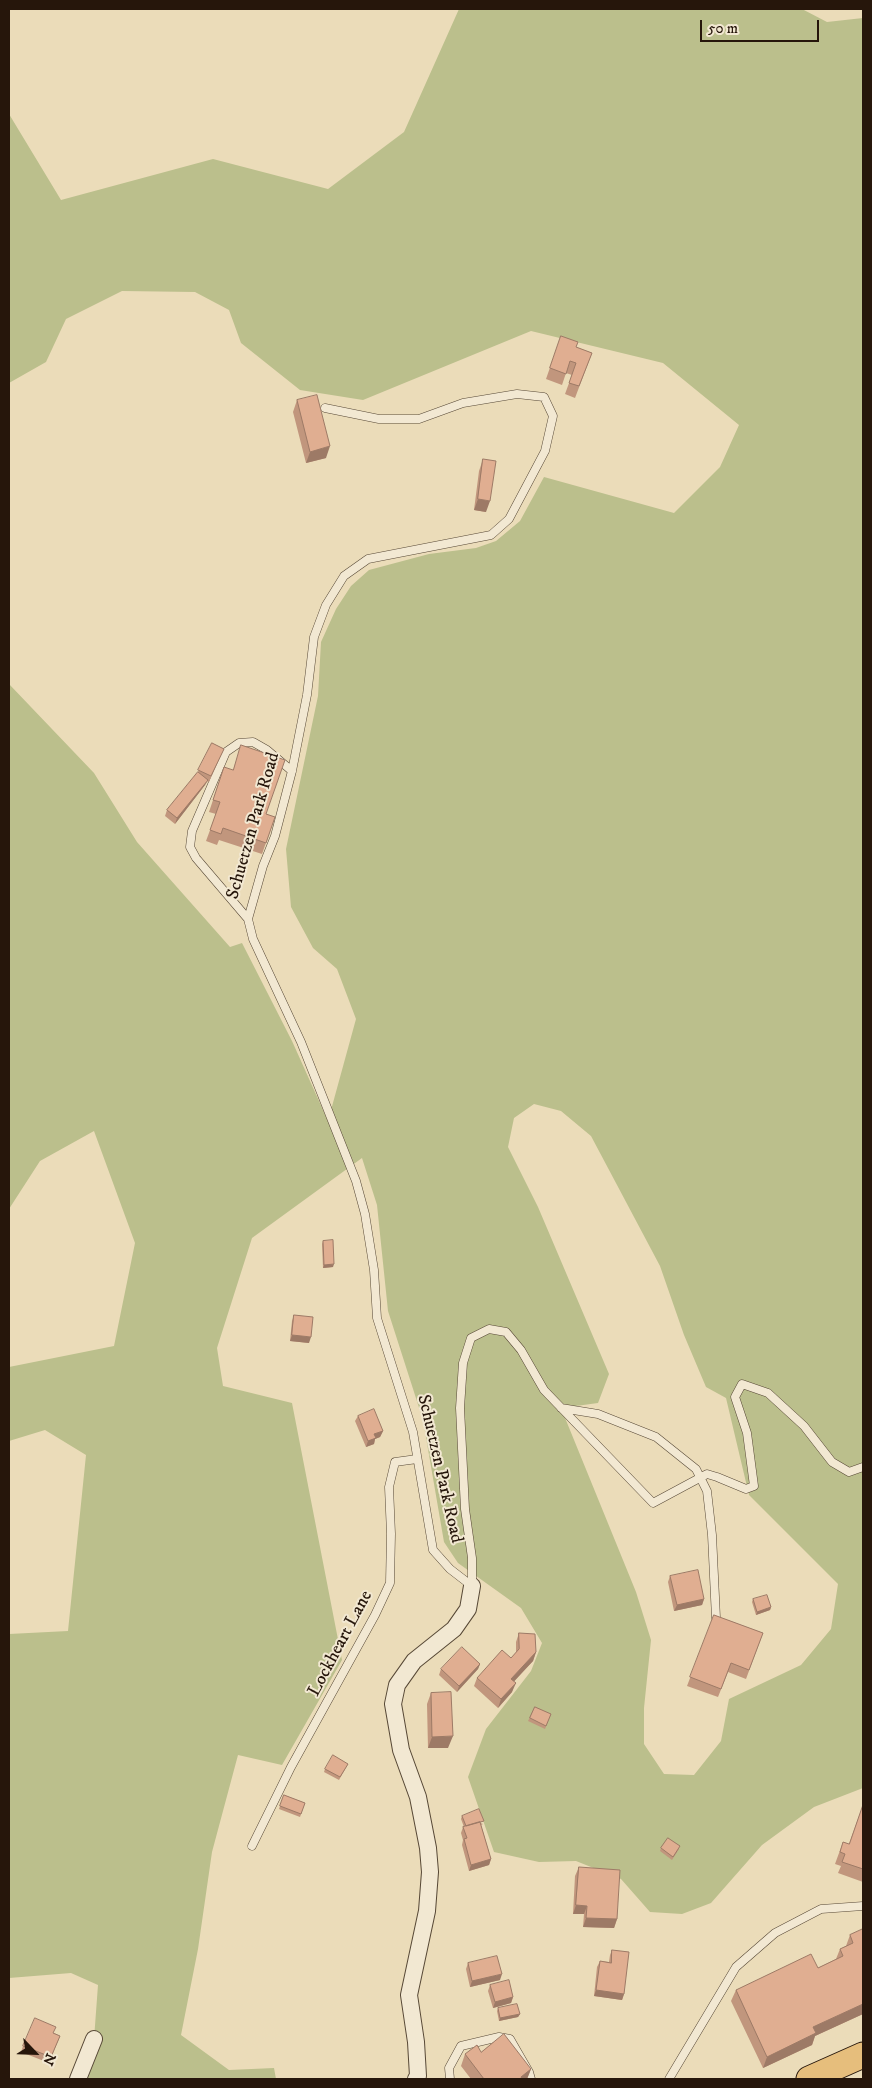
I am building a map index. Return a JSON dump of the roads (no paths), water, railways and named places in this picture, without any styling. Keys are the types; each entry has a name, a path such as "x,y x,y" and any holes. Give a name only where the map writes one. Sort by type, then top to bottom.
{"main road":[{"path":"810,2079 863,2055"}],"street":[{"name":"Schuetzen Park Road","path":"416,2079 418,2076 416,2042 409,1995 427,1911 430,1872 428,1848 420,1806 400,1750 393,1704 397,1685 414,1661 454,1629 468,1609 472,1586"},
{"path":"78,2079 94,2038"}],"lane":[{"name":"Schuetzen Park Road","path":"324,408 379,419 418,419 463,403 517,394 544,397 553,416 545,451 534,473 509,519 491,535 368,559 344,576 326,605 314,636 307,695 292,771 275,836 263,866 248,919 253,939 301,1042 356,1181 366,1214 374,1270 377,1318 413,1432 434,1550 450,1569 472,1586"},
{"path":"248,919 196,858 190,847 192,831 226,752 239,743 253,742 267,750 292,771"},
{"name":"Schuetzen Park Road","path":"472,1586 472,1558 465,1509 460,1423 463,1364 471,1338 489,1329 506,1332 521,1350 544,1390 653,1503 700,1476"},
{"path":"700,1476 707,1474 717,1476 746,1489 754,1486 747,1432 735,1397 742,1384 768,1393 804,1426 832,1462 849,1472 863,1467"},
{"path":"561,1408 598,1414 656,1437 696,1469 707,1491 716,1618"},
{"name":"Lockheart Lane","path":"252,1846 291,1767 375,1615 390,1583 392,1534 389,1487 395,1462 417,1459"},
{"path":"669,2079 736,1967 775,1933 821,1909 863,1906"},
{"path":"450,2079 449,2068 461,2046 499,2037 510,2039 531,2079"}]}
